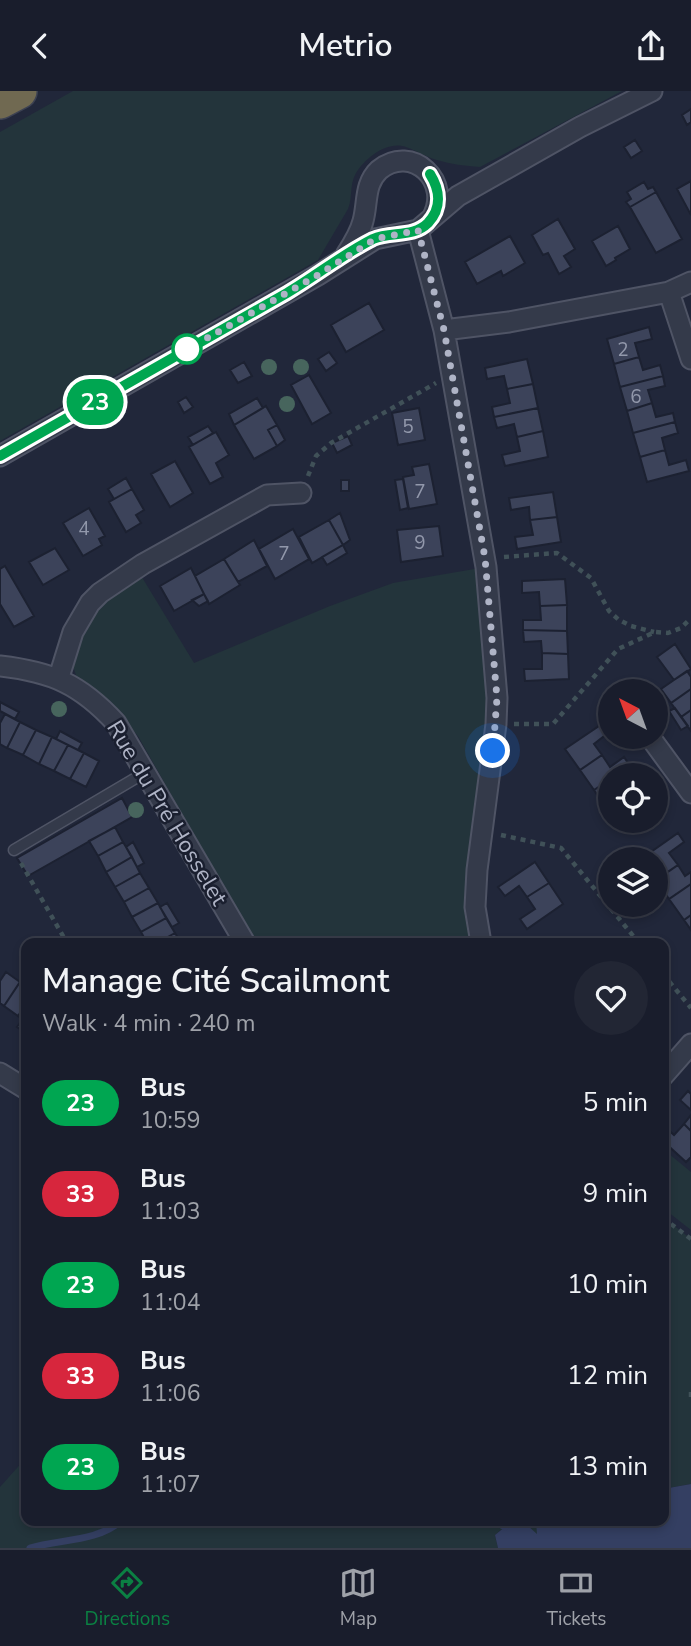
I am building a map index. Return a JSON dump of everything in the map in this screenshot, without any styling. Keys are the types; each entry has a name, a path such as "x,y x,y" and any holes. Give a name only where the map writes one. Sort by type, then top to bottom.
{"highway":[{"path":"0,101 19,91"}],"street":[{"path":"0,456 318,275 375,239 415,230 444,206 484,181 580,127 652,91"},
{"path":"410,162 421,166 430,174 439,195 438,206 415,230 388,231 371,216 366,193 370,182 387,165 410,162"},
{"path":"430,174 448,180 484,181"},
{"path":"346,256 360,232 367,205"},
{"path":"415,230 444,330 485,558 497,698 477,870 475,907 480,938"},
{"path":"444,330 509,322 669,292 691,282"},
{"path":"669,292 691,359"},
{"path":"59,677 74,632 90,603 100,593 143,564 267,495 301,493"},
{"name":"Rue du Pré Hosselet","path":"0,666 59,677 116,723 242,938"},
{"path":"659,749 691,793"},
{"path":"669,1069 691,1044"},
{"path":"0,1073 21,1086"}],"lane":[{"path":"14,850 146,772"}],"path":[{"path":"301,493 316,456 331,443 452,374"},
{"path":"485,558 557,553 591,578 609,611 631,626 668,633 681,628 691,618"},
{"path":"496,724 553,724 618,649 655,632"},
{"path":"483,832 561,848 635,938"},
{"path":"14,850 63,938"},
{"path":"669,981 691,1008"},
{"path":"669,1222 691,1239"},
{"path":"691,1392 691,1398"}],"shaded area":[{"path":"73,91 622,91 480,167 442,161 399,145 385,148 365,162 356,173 348,209 318,260 0,441 0,132"},
{"path":"486,567 495,667 481,938 252,938 138,736 113,709 77,679 72,662 88,614 140,574 194,663 330,606 393,583"},
{"path":"669,1154 691,1172 691,1230 669,1213"},
{"path":"669,1222 691,1239 691,1484 669,1488"},
{"path":"21,1464 21,1526 506,1526 495,1535 498,1548 0,1548 0,1487"},
{"path":"521,1526 537,1526 538,1535"}],"water":[{"path":"691,1484 691,1548 498,1548 495,1535 506,1526 528,1526 537,1534 536,1526 669,1526 669,1488"}],"building":[{"path":"691,109 691,122 687,125 682,115"},
{"path":"635,140 642,151 631,158 624,147"},
{"path":"691,181 691,215 677,189"},
{"path":"644,182 648,189 653,187 656,192 630,207 626,202 631,199 627,192"},
{"path":"656,192 682,239 656,253 630,207"},
{"path":"558,219 575,249 564,256 571,267 559,274 548,253 543,255 532,235"},
{"path":"618,226 630,249 606,266 592,241"},
{"path":"510,236 525,263 503,276 501,271 477,284 465,262"},
{"path":"369,303 384,330 346,352 331,325"},
{"path":"649,327 652,339 635,343 639,357 614,364 607,339"},
{"path":"329,352 337,363 326,371 318,359"},
{"path":"639,357 643,370 660,365 663,376 620,387 614,364"},
{"path":"527,359 533,384 507,389 504,376 487,379 485,368"},
{"path":"244,362 252,376 238,383 230,370"},
{"path":"309,375 331,413 312,424 291,385"},
{"path":"663,376 665,386 648,390 652,403 627,411 620,387"},
{"path":"533,384 538,408 494,417 492,407 510,403 507,389"},
{"path":"186,397 193,407 184,413 178,402"},
{"path":"257,398 263,408 234,425 229,414"},
{"path":"652,403 656,417 673,413 675,422 633,433 627,411"},
{"path":"266,406 277,425 268,430 277,446 254,459 234,425"},
{"path":"419,408 425,440 398,445 392,413"},
{"path":"538,408 543,431 517,437 514,424 497,428 494,417"},
{"path":"675,422 678,433 662,438 665,450 640,457 633,433"},
{"path":"277,425 285,440 277,446 268,430"},
{"path":"208,426 213,433 193,445 188,437"},
{"path":"543,431 548,457 505,466 502,455 520,451 517,437"},
{"path":"216,432 229,455 216,463 223,477 210,484 189,447"},
{"path":"348,436 352,445 337,453 332,443"},
{"path":"665,450 669,465 686,460 689,471 647,482 640,457"},
{"path":"175,461 193,493 170,507 151,474"},
{"path":"429,464 437,504 409,509 403,477 414,475 412,467"},
{"path":"126,478 132,489 114,499 108,489"},
{"path":"403,479 408,508 400,510 395,480"},
{"path":"341,480 349,480 349,491 341,491"},
{"path":"132,489 144,510 136,515 141,523 126,532 109,502"},
{"path":"553,492 557,517 530,520 529,507 511,510 509,498"},
{"path":"89,508 105,536 99,539 102,545 83,556 63,523"},
{"path":"340,513 350,540 343,545 329,520"},
{"path":"557,517 561,542 517,549 515,537 533,535 530,520"},
{"path":"329,520 343,545 312,563 299,537"},
{"path":"439,526 443,556 401,562 397,530"},
{"path":"293,529 309,559 275,579 259,549"},
{"path":"254,540 267,566 238,582 224,559"},
{"path":"343,545 347,553 327,565 322,557"},
{"path":"55,548 69,570 43,585 29,562"},
{"path":"224,559 240,585 209,604 195,576"},
{"path":"5,566 34,616 14,627 0,604 0,569"},
{"path":"191,568 204,594 174,611 160,586"},
{"path":"565,579 567,605 540,606 539,592 522,593 522,581"},
{"path":"204,594 208,601 199,606 192,600"},
{"path":"567,605 567,631 523,630 523,620 541,620 540,606"},
{"path":"523,630 567,631 568,654 542,653 541,641 524,642"},
{"path":"675,644 691,669 674,680 657,657"},
{"path":"542,653 568,654 569,679 525,681 524,669 542,669"},
{"path":"687,671 691,677 691,689 671,703 668,699 668,684"},
{"path":"691,689 691,710 681,717 671,703"},
{"path":"0,702 19,712 15,719 0,711"},
{"path":"675,708 688,726 681,730 669,711"},
{"path":"691,710 691,731 681,717"},
{"path":"5,714 20,722 7,748 0,744 0,723"},
{"path":"20,722 36,730 23,755 7,748"},
{"path":"598,727 598,741 594,744 602,755 580,770 565,749"},
{"path":"36,730 52,737 39,764 23,755"},
{"path":"60,731 82,743 78,750 56,739"},
{"path":"52,737 68,745 54,771 39,764"},
{"path":"68,745 84,753 70,779 54,771"},
{"path":"84,753 99,761 86,787 70,779"},
{"path":"602,755 607,763 598,763 598,787 594,790 580,770"},
{"path":"624,757 628,763 616,763"},
{"path":"122,798 132,817 28,876 17,858"},
{"path":"115,827 123,842 98,856 89,841"},
{"path":"678,833 684,842 669,853 678,865 668,872 668,847 658,847"},
{"path":"123,842 132,857 106,872 98,856"},
{"path":"133,842 144,863 137,867 126,847"},
{"path":"132,857 140,873 115,887 106,872"},
{"path":"535,862 549,883 527,897 519,886 505,896 498,887"},
{"path":"678,865 685,876 691,872 691,884 669,899 668,898 668,872"},
{"path":"140,873 149,888 124,902 115,887"},
{"path":"549,883 563,904 527,929 520,919 535,909 527,897"},
{"path":"691,884 691,915 684,920 669,899"},
{"path":"149,888 158,903 132,917 124,902"},
{"path":"158,903 166,918 141,932 132,917"},
{"path":"167,903 179,923 172,927 160,907"},
{"path":"691,915 691,930 684,920"},
{"path":"166,918 175,933 166,938 144,938 141,932"},
{"path":"6,972 20,982 4,1006 0,1003 0,981"},
{"path":"21,983 21,1012 18,1016 4,1006"},
{"path":"688,1091 691,1094 691,1110 680,1100"},
{"path":"691,1115 691,1131 684,1124"},
{"path":"684,1124 691,1131 691,1157 686,1162 669,1146 669,1130 674,1135"}],"waterway":[{"path":"30,1548 101,1533 114,1526"}],"bus line":[{"name":"23","path":"0,456 318,275 375,239 410,233 426,225 438,206 439,195 430,174"}],"route":[{"path":"187,349 181,353 318,275 375,239 418,230 444,330 485,558 497,698 493,751"}]}
